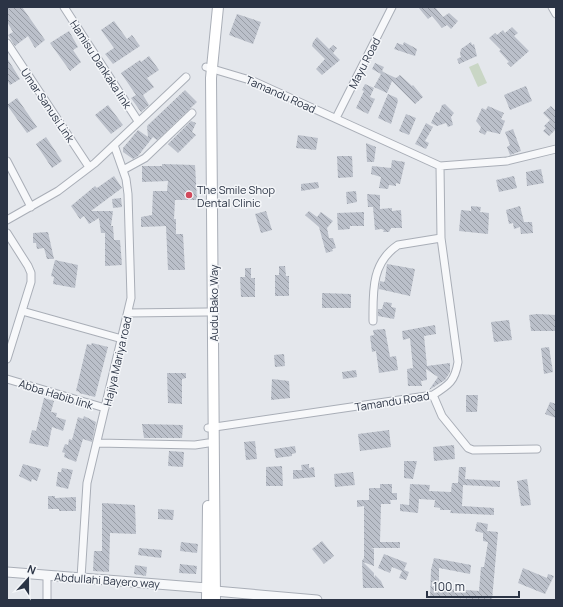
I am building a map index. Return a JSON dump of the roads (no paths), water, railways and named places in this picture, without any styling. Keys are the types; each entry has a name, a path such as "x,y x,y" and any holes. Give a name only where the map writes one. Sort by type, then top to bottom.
{"main road":[{"name":"Audu Bako Way","path":"207,600 213,593 209,68 207,41 212,7"},
{"name":"Audu Bako Way","path":"213,593 208,443 211,427 207,312 209,68 218,7"}],"street":[{"name":"Hamisu Dankaka link","path":"64,7 138,121"},
{"name":"Mayu Road","path":"336,118 392,7"},
{"path":"552,7 556,14"},
{"name":"Umar Sanusi Link","path":"7,43 90,167"},
{"name":"Tamandu Road","path":"209,68 253,81 440,166 507,161 556,149"},
{"path":"7,220 58,191 90,167 186,77"},
{"path":"123,170 150,153 192,113"},
{"name":"Hajiya Mariya road","path":"81,578 85,497 131,298 128,194 123,170 114,145"},
{"path":"7,161 31,207"},
{"name":"Tamandu Road","path":"211,427 433,395 455,378 458,362 442,238 440,166"},
{"path":"7,233 31,273 31,282 7,359"},
{"path":"373,321 375,274 378,266 392,249 398,245 442,238"},
{"path":"22,311 122,339"},
{"path":"128,313 207,312"},
{"name":"Abba Habib link","path":"7,379 106,408"},
{"path":"433,395 442,416 468,448 473,450 537,449"},
{"path":"97,443 195,445 208,443"},
{"name":"Abdullahi Bayero way","path":"7,572 81,578 213,593 316,600"},
{"path":"47,575 47,600"}],"place":[{"name":"The Smile Shop Dental Clinic","path":"189,195"}]}
